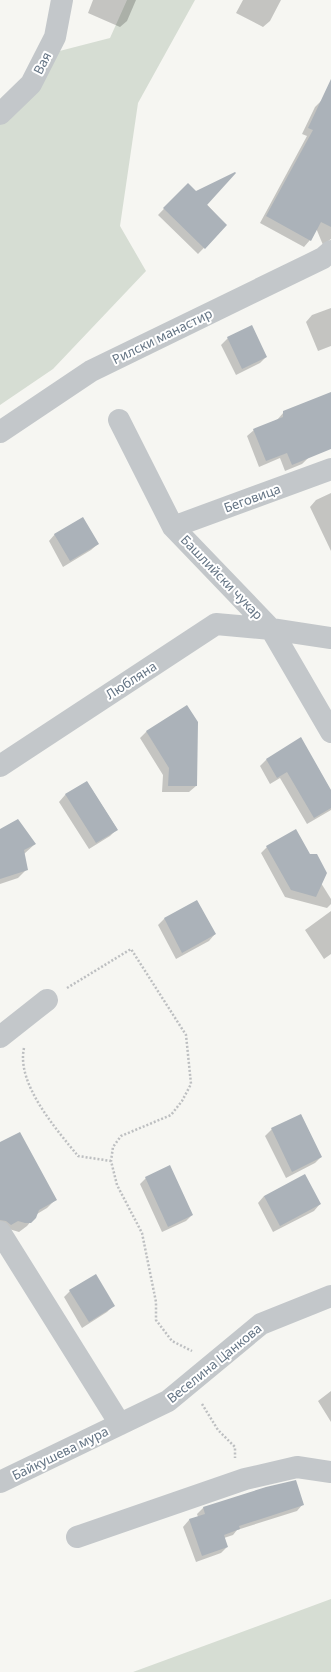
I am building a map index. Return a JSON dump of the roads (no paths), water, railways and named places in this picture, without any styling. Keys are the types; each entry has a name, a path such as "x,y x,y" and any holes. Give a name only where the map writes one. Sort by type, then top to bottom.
{"street":[{"name":"Вая","path":"0,114 31,84 55,37 62,0"},
{"name":"Рилски манастир","path":"0,432 91,371 323,258 331,252"},
{"name":"Башлийски чукар","path":"119,420 173,527 271,628 331,732"},
{"name":"Беговица","path":"173,527 331,469"},
{"name":"Любляна","path":"0,766 216,624 271,628 331,638"},
{"path":"0,1037 47,1000"},
{"path":"0,1232 120,1424"},
{"name":"Веселина Цанкова","path":"120,1424 168,1401 261,1324 331,1296"},
{"name":"Байкушева мура","path":"0,1482 120,1424"},
{"path":"77,1537 245,1479 296,1466 331,1472"}]}
